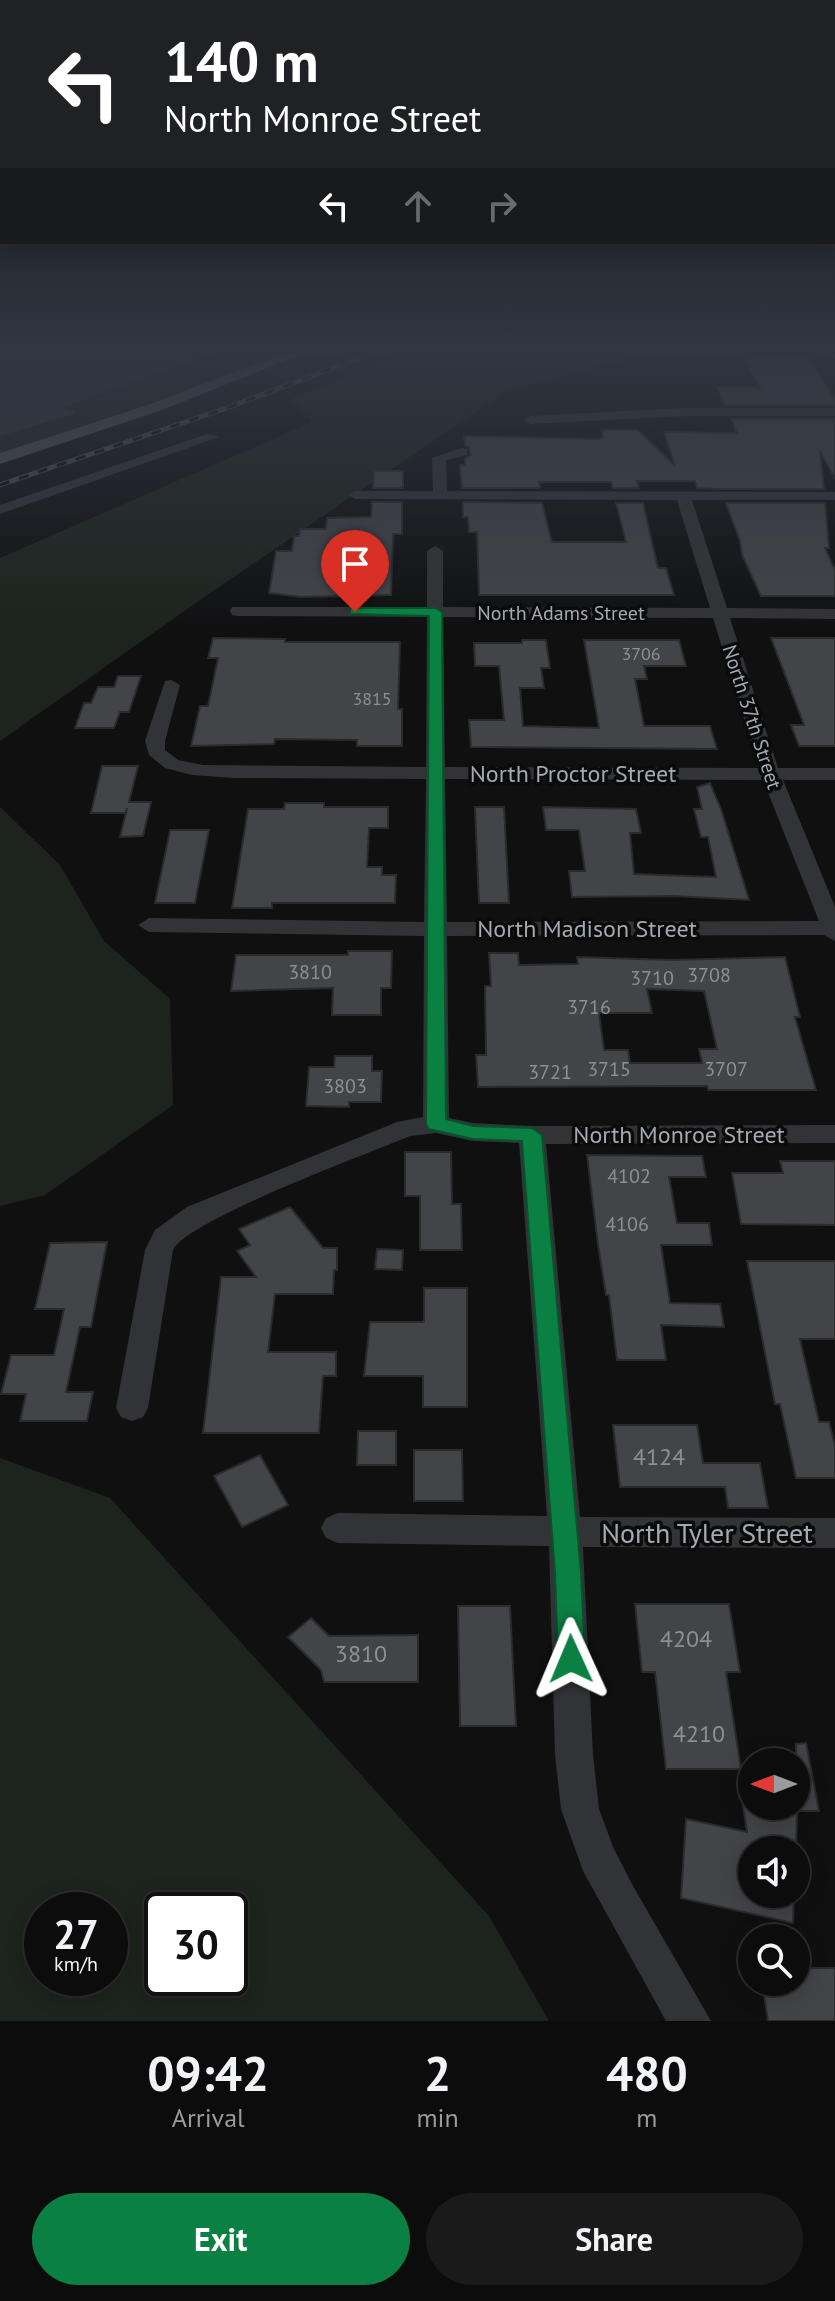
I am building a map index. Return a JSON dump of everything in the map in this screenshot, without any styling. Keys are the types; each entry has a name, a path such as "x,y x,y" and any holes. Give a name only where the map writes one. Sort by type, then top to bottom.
{"main road":[{"path":"0,459 50,442"}],"street":[{"path":"0,510 197,442"},
{"path":"440,495 439,458 462,452"},
{"path":"355,495 835,496"},
{"name":"North 37th Street","path":"683,496 770,773 834,931"},
{"path":"435,551 436,1124"},
{"name":"North Adams Street","path":"238,611 835,614"},
{"name":"North Proctor Street","path":"171,685 155,741 156,751 168,763 188,768 234,772 835,774"},
{"name":"North Madison Street","path":"149,925 834,931"},
{"name":"North Monroe Street","path":"132,1408 159,1250 165,1237 197,1214 406,1128 436,1124 473,1132 532,1135 835,1134"},
{"path":"532,1135 570,1595 574,1755 580,1809 597,1857 613,1889 690,2021"},
{"name":"North Tyler Street","path":"338,1528 835,1533"}],"shaded area":[{"path":"0,442 32,442 0,453"},
{"path":"265,442 431,442 0,741 0,558"},
{"path":"0,807 60,865 104,941 170,999 173,1105 45,1195 0,1206"},
{"path":"0,1458 110,1498 489,1916 549,2021 0,2021"}],"building":[{"path":"465,442 651,442 675,466 667,442 835,442 835,478 820,451 824,489 697,488 695,481 637,481 639,488 613,488 611,482 539,482 540,488 462,488 460,465 465,465 465,459 470,455"},
{"path":"374,471 403,471 403,488 373,488"},
{"path":"372,502 402,502 402,534 393,534 391,595 301,597 269,593 276,551 292,551 294,536 299,536 300,529 326,529 327,518 371,517"},
{"path":"463,502 542,503 552,542 626,542 616,503 643,503 658,568 666,568 674,595 479,595 477,532 469,532 468,517 463,517"},
{"path":"726,503 825,503 829,548 825,548 835,570 835,596 761,596 742,555"},
{"path":"213,638 285,639 285,642 400,642 398,709 402,709 402,746 357,746 357,740 275,739 274,744 191,746 200,706 208,706 218,658 208,658"},
{"path":"771,638 835,638 835,746 799,746 791,725 804,725"},
{"path":"522,640 546,640 550,668 541,668 544,688 520,688 523,726 599,728 584,640 679,640 686,666 644,666 647,679 635,679 644,726 710,726 717,749 471,747 469,720 504,720 499,666 475,666 474,643 522,643"},
{"path":"118,676 141,676 129,712 120,712 114,728 75,728 84,703 91,703 98,687 114,687"},
{"path":"102,766 138,766 129,802 151,802 143,836 120,837 126,813 91,813"},
{"path":"710,783 749,900 674,896 572,897 569,871 585,871 579,830 546,830 543,807 636,809 641,833 630,833 634,874 716,877 708,837 701,837 694,809 702,809 697,787"},
{"path":"285,803 324,803 324,807 388,807 388,828 369,828 367,867 382,867 382,875 396,875 395,903 272,903 272,908 232,908 248,809 284,809"},
{"path":"475,807 504,807 509,903 479,903"},
{"path":"170,830 209,830 195,903 155,903"},
{"path":"348,951 392,951 391,988 381,988 381,1015 332,1015 333,988 231,991 236,955 348,955"},
{"path":"489,953 518,953 519,965 578,964 577,957 672,960 785,957 800,1017 795,1017 816,1090 708,1090 707,1086 478,1087 476,1055 486,1055 485,986 491,986","holes":["647,989 704,991 717,1049 699,1049 702,1063 630,1063 628,1050 604,1050 599,1013 652,1013"]},
{"path":"335,1056 372,1056 372,1071 382,1071 381,1102 349,1102 349,1107 306,1106 309,1067 334,1067"},
{"path":"405,1152 451,1152 452,1204 461,1204 462,1250 420,1250 420,1196 405,1196"},
{"path":"587,1155 702,1156 706,1177 669,1177 677,1223 709,1223 712,1245 661,1245 670,1303 720,1304 724,1327 661,1325 666,1360 617,1360"},
{"path":"780,1161 835,1161 835,1225 741,1224 732,1173 783,1173"},
{"path":"290,1207 323,1248 337,1248 333,1294 275,1294 268,1352 336,1352 336,1376 323,1376 319,1433 203,1433 221,1277 256,1277 237,1251 250,1245 239,1229"},
{"path":"107,1242 91,1327 80,1327 66,1392 93,1392 87,1421 20,1421 26,1394 1,1394 11,1355 54,1355 64,1309 35,1309 50,1243"},
{"path":"377,1249 403,1250 402,1270 375,1269"},
{"path":"747,1261 835,1261 835,1339 800,1339 819,1422 829,1422 835,1445 835,1478 796,1478 780,1404 775,1404"},
{"path":"424,1288 467,1288 467,1407 423,1407 423,1376 364,1376 370,1322 424,1322"},
{"path":"613,1425 697,1425 703,1463 760,1463 768,1508 728,1508 725,1487 620,1487"},
{"path":"358,1431 396,1431 396,1465 357,1465"},
{"path":"414,1450 462,1450 463,1501 414,1501"},
{"path":"260,1455 288,1505 242,1527 214,1476"},
{"path":"635,1604 729,1604 740,1672 726,1672 738,1769 666,1769 655,1672 642,1672"},
{"path":"458,1606 510,1606 516,1726 460,1726"},
{"path":"311,1618 329,1636 418,1635 418,1682 324,1682 321,1670 288,1637"},
{"path":"806,1743 807,1748 796,1748 796,1744"},
{"path":"810,1764 819,1811 810,1811"},
{"path":"686,1819 747,1832 745,1820 797,1820 796,1836 738,1836 738,1908 794,1908 793,1923 681,1898"},
{"path":"810,1968 835,1968 835,2021 768,2021 764,1996 810,1996"}],"railway":[{"path":"0,485 126,442"}],"route":[{"path":"355,612 435,612 436,1124 473,1132 532,1135 570,1595 571,1659"}]}
